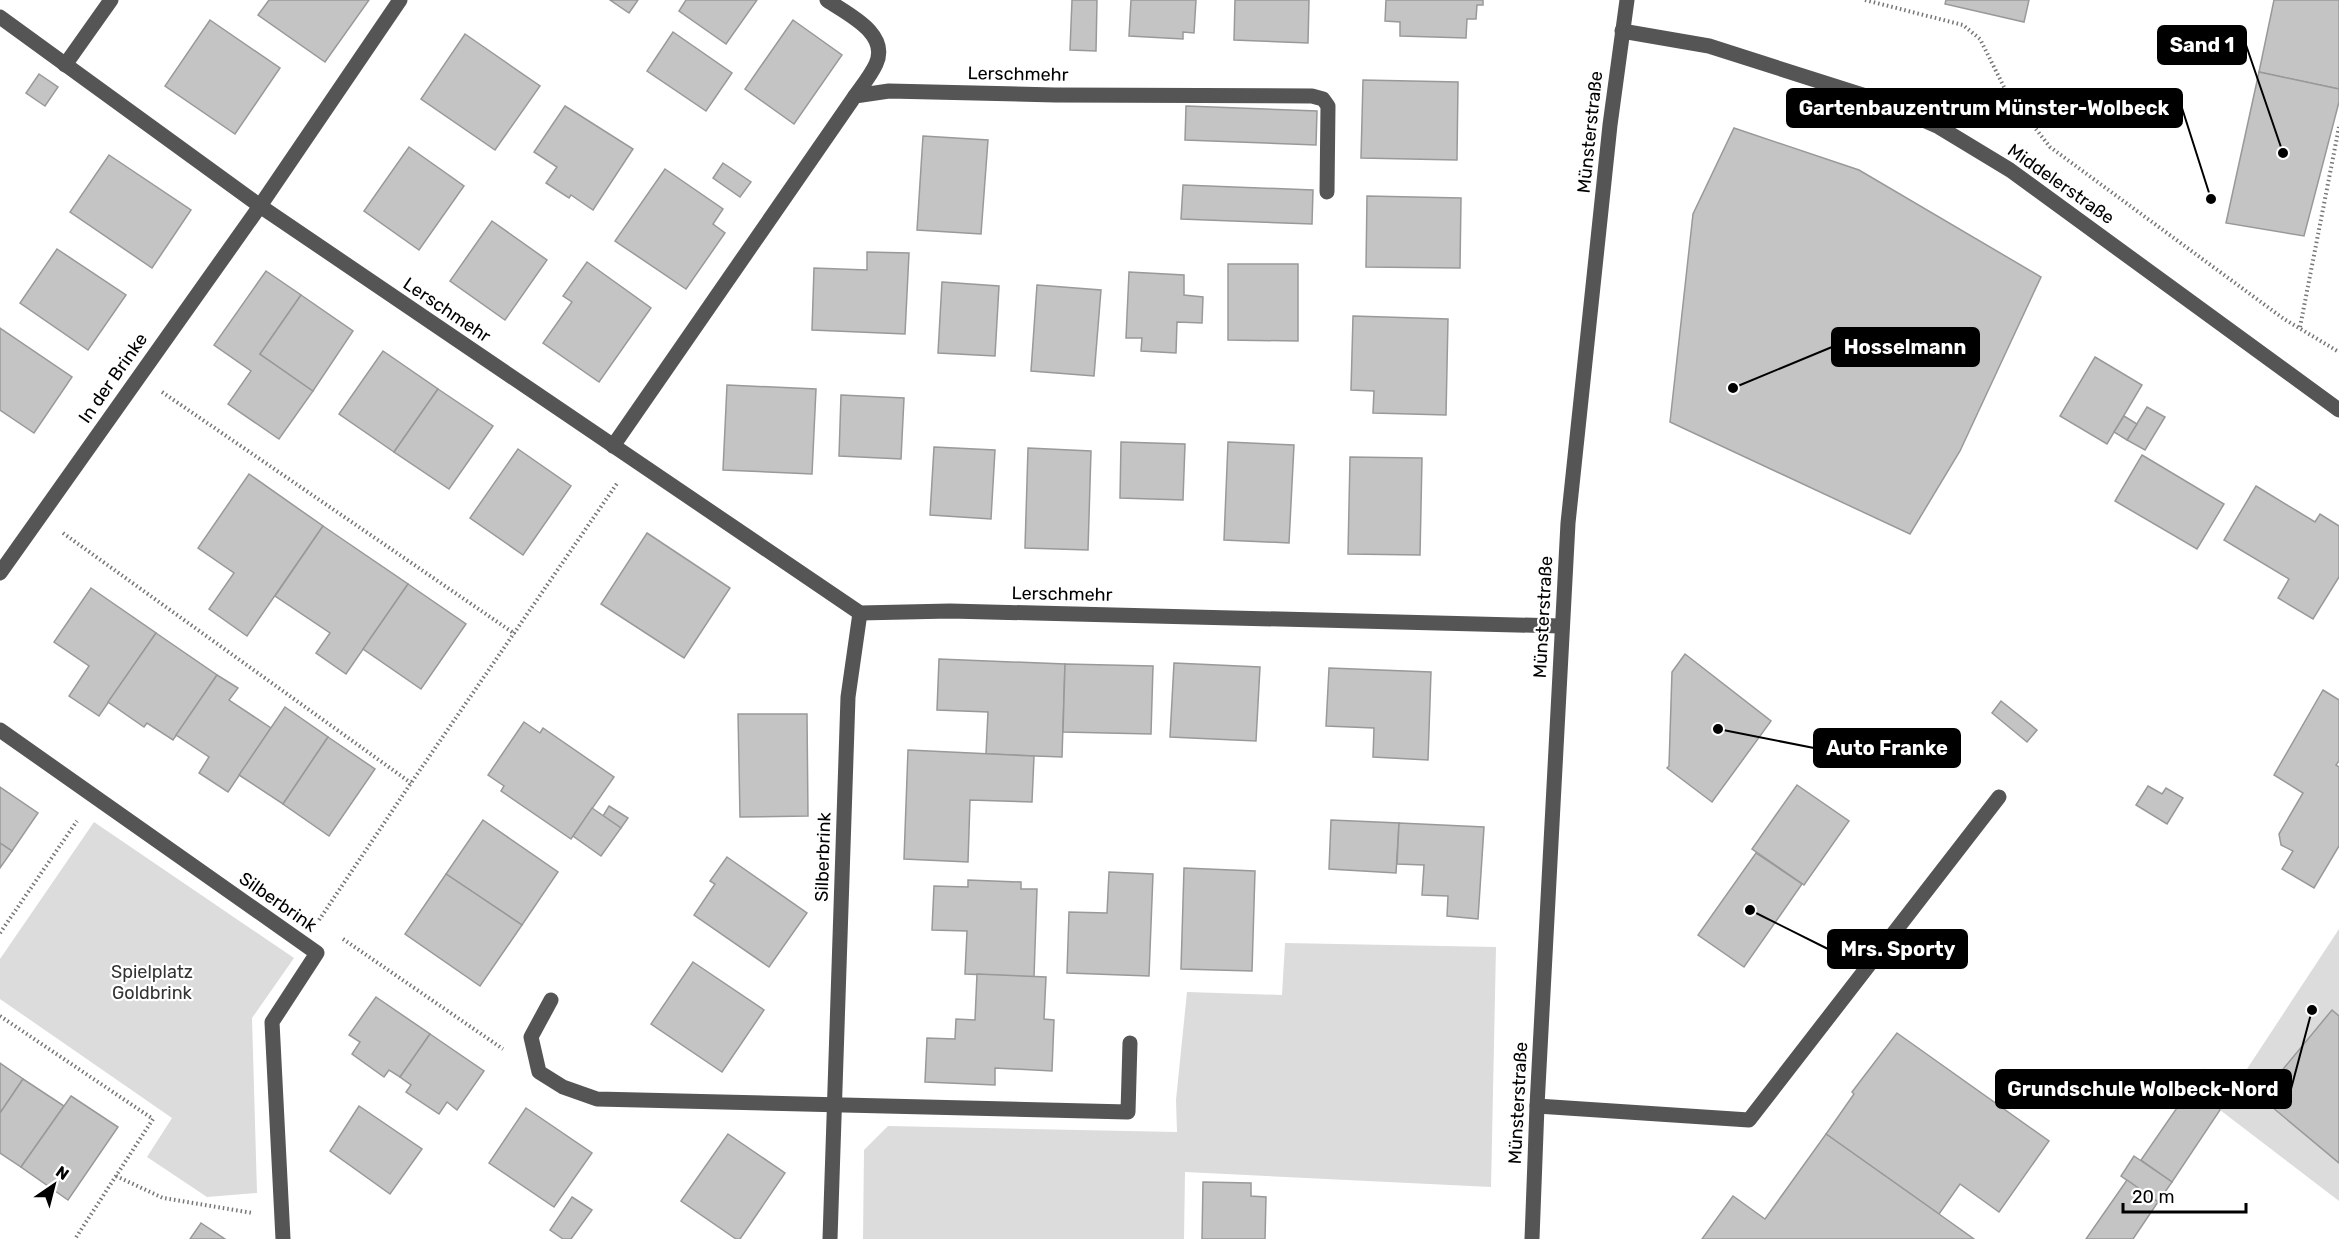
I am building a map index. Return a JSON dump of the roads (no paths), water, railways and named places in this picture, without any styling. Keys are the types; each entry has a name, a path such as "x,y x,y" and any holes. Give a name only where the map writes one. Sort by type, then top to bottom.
{"street":[{"path":"65,65 111,0"},
{"path":"260,206 400,0"},
{"path":"613,446 876,63 879,50 875,39 866,27 827,0"},
{"name":"Münsterstraße","path":"1532,1239 1561,626 1573,473 1627,0"},
{"name":"Lerschmehr","path":"0,17 260,206 860,613 950,611 1561,626"},
{"name":"Middelerstraße","path":"1622,31 1709,46 1875,99 1939,127 2010,170 2339,410"},
{"name":"Lerschmehr","path":"855,96 889,91 1312,96 1323,99 1328,106 1327,192"},
{"name":"In der Brinke","path":"0,573 260,206"},
{"name":"Silberbrink","path":"830,1239 848,697 860,613"},
{"name":"Silberbrink","path":"0,730 317,953 272,1022 283,1239"},
{"path":"1537,1106 1749,1120 2000,796"},
{"path":"551,1000 531,1037 538,1072 563,1087 597,1099 1128,1112 1130,1043"}],"place":[{"name":"Sand 1","path":"2283,153"},
{"name":"Gartenbauzentrum Münster-Wolbeck","path":"2211,199"},
{"name":"Hosselmann","path":"1733,388"},
{"name":"Auto Franke","path":"1718,729"},
{"name":"Mrs. Sporty","path":"1750,910"},
{"name":"Grundschule Wolbeck-Nord","path":"2312,1010"}],"park label":[{"name":"Spielplatz Goldbrink","path":"152,982"}]}
